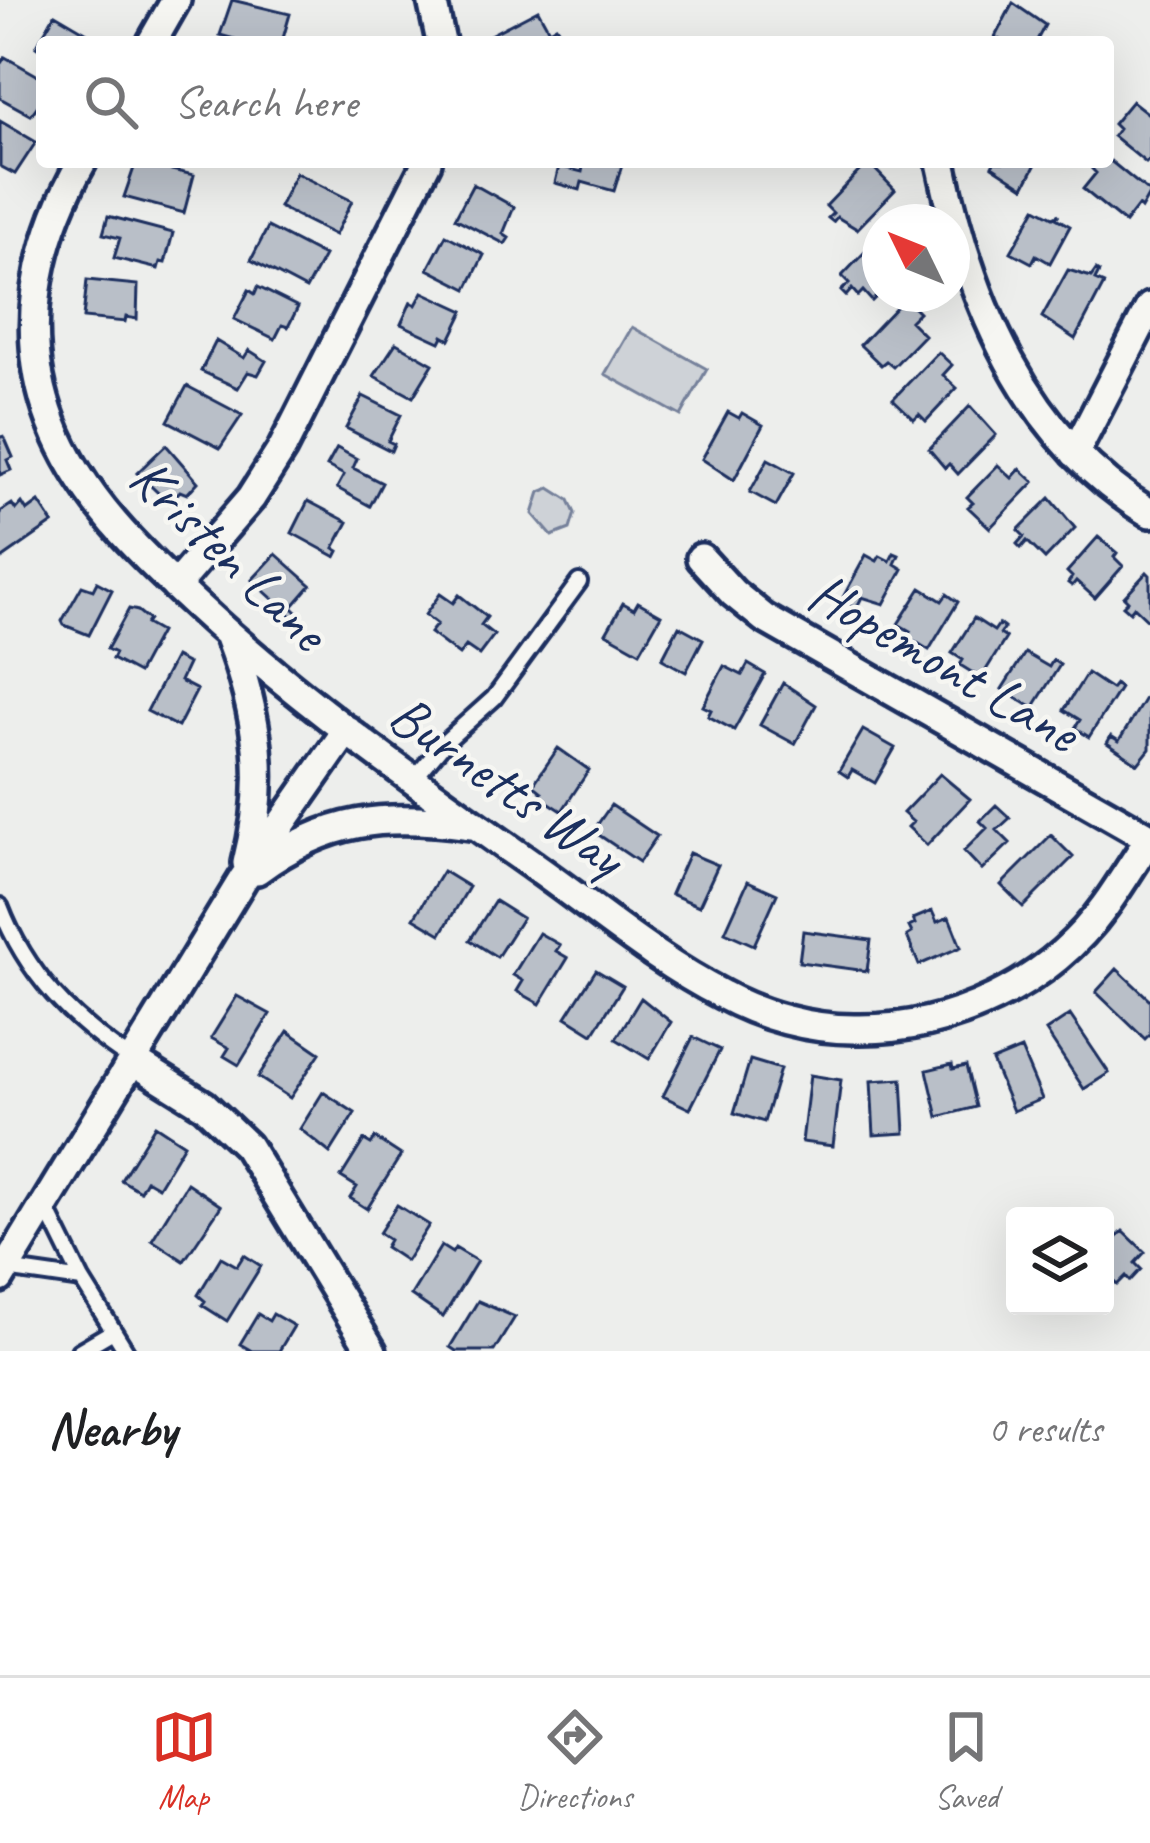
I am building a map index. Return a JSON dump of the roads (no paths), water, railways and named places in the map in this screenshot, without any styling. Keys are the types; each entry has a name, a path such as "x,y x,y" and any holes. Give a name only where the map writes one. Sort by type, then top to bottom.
{"street":[{"path":"155,36 176,0"},
{"path":"432,0 440,36"},
{"name":"Kristen Lane","path":"79,168 57,210 40,261 34,299 40,379 51,419 83,485 108,518 229,635 346,730"},
{"path":"175,586 251,498 282,449 424,168"},
{"path":"943,168 969,267 997,343 1042,415 1075,453 1122,496 1150,513"},
{"path":"1075,453 1150,307"},
{"name":"Hopemont Lane","path":"701,559 764,618 1150,838"},
{"path":"229,635 260,749 255,833 244,879"},
{"name":"Burnetts Way","path":"3,1273 244,879 346,730 687,974 724,996 785,1018 848,1029 933,1021 1011,990 1077,940 1150,838"},
{"path":"244,879 313,836 351,823 411,817 476,826"},
{"path":"132,1060 204,1105 247,1146 372,1351"}],"lane":[{"path":"413,780 445,742 494,698 579,582"},
{"path":"0,906 17,946 44,986 97,1038 132,1060"},
{"path":"45,1205 82,1280 126,1351"},
{"path":"3,1273 82,1280"},
{"path":"79,1351 113,1331"}]}
